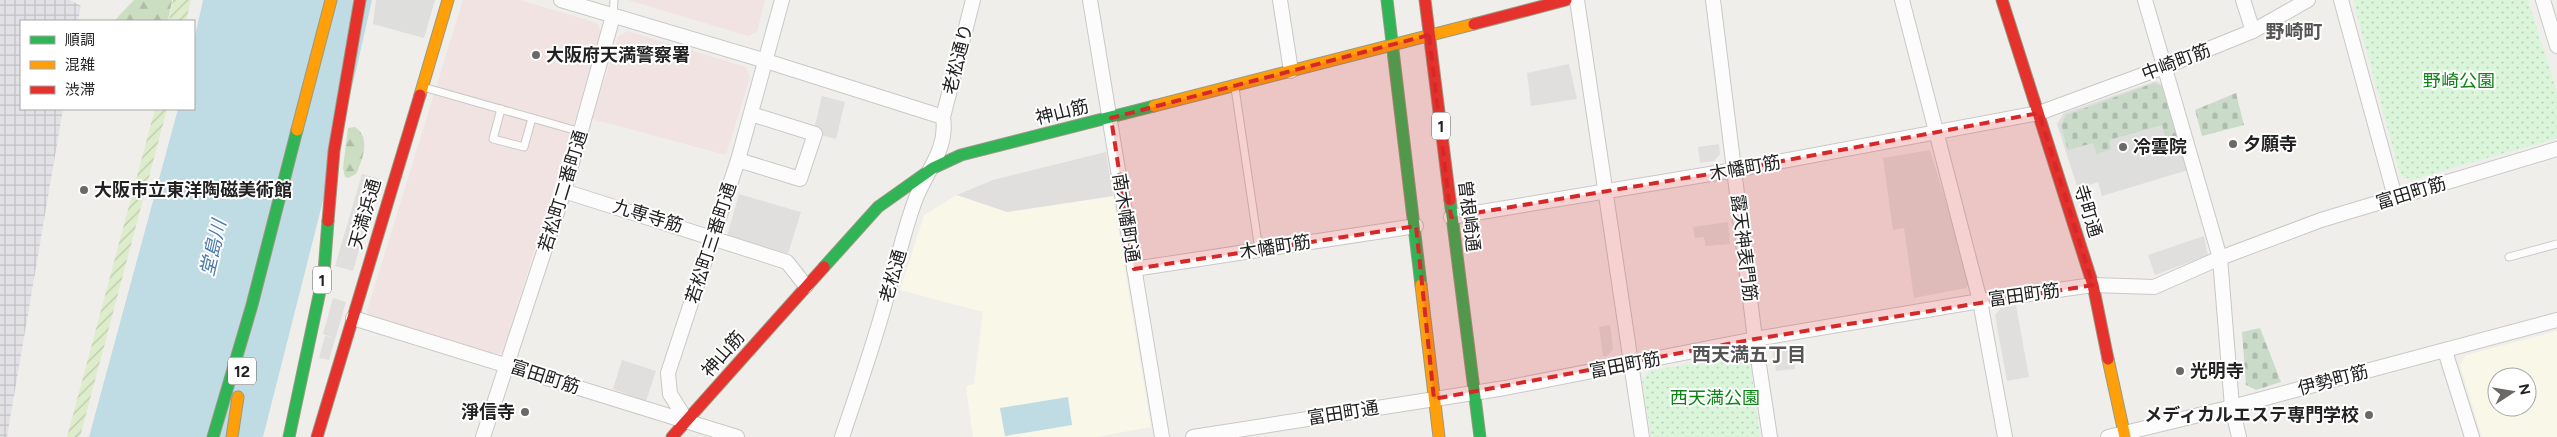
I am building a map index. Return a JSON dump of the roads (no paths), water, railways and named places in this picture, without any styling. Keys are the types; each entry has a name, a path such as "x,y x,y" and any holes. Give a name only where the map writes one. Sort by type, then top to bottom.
{"main road":[{"path":"213,437 252,305 331,0"},
{"name":"1","path":"289,437 324,272 334,151 360,0"},
{"name":"天満浜通","path":"317,437 448,0"},
{"path":"1387,0 1416,226 1439,437"},
{"name":"曽根崎通","path":"1424,0 1480,437"},
{"name":"神山筋","path":"672,437 878,206 932,168 961,155 1393,46 1566,0"},
{"name":"寺町通","path":"2002,0 2092,285 2125,435"},
{"name":"12","path":"232,437 252,305"}],"street":[{"path":"561,0 766,61 943,117"},
{"name":"若松町三番町通","path":"687,421 670,394 668,373 738,160 782,0"},
{"name":"老松通り","path":"943,117 973,0"},
{"name":"南木幡町通","path":"1090,0 1111,118 1162,437"},
{"path":"1280,0 1291,71"},
{"path":"1577,0 1642,437"},
{"name":"露天神表門筋","path":"1713,0 1755,339 1770,437"},
{"path":"1902,0 1980,301 2005,437"},
{"path":"2145,0 2220,258 2232,407 2239,437"},
{"path":"2243,0 2253,31"},
{"name":"中崎町筋","path":"2039,113 2164,67 2253,31 2308,0"},
{"path":"2341,0 2396,197"},
{"path":"2543,0 2557,46"},
{"name":"若松町二番町通","path":"483,437 564,191 613,16"},
{"name":"木幡町筋","path":"1451,217 1734,170 2039,113"},
{"path":"738,160 800,179 815,134 751,114"},
{"name":"老松通","path":"842,437 867,363 916,197 932,168 943,140 945,130 943,117"},
{"name":"富田町筋","path":"1434,399 1630,364 1755,339 1980,301 2092,285 2154,287 2220,258 2321,220 2557,149"},
{"name":"九専寺筋","path":"564,191 714,237 787,262 806,286"},
{"name":"木幡町筋","path":"1134,269 1416,226"},
{"name":"富田町筋","path":"353,318 737,437"},
{"name":"伊勢町筋","path":"2108,437 2125,435 2557,320"},
{"path":"2445,351 2472,437"},
{"name":"富田町通","path":"1193,437 1434,399"}],"lane":[{"path":"613,16 614,0"},
{"path":"1234,85 1259,250"},
{"path":"421,86 581,132"},
{"path":"501,109 493,139 524,148 532,118"},
{"path":"2509,257 2557,244"}],"water":[{"name":"堂島川","path":"203,0 372,0 355,75 263,437 89,437 178,110 195,110 195,36"},
{"path":"1068,397 1072,425 1005,436 1000,408"}],"place":[{"name":"大阪府天満警察署","path":"536,55"},
{"name":"夕願寺","path":"2233,144"},
{"name":"冷雲院","path":"2123,147"},
{"name":"大阪市立東洋陶磁美術館","path":"84,190"},
{"name":"光明寺","path":"2180,371"},
{"name":"淨信寺","path":"525,412"},
{"name":"メディカルエステ専門学校","path":"2369,415"}],"district":[{"name":"野崎町","path":"2294,31"},
{"name":"西天満五丁目","path":"1749,354"}],"park label":[{"name":"野崎公園","path":"2459,81"},
{"name":"西天満公園","path":"1715,398"}]}
